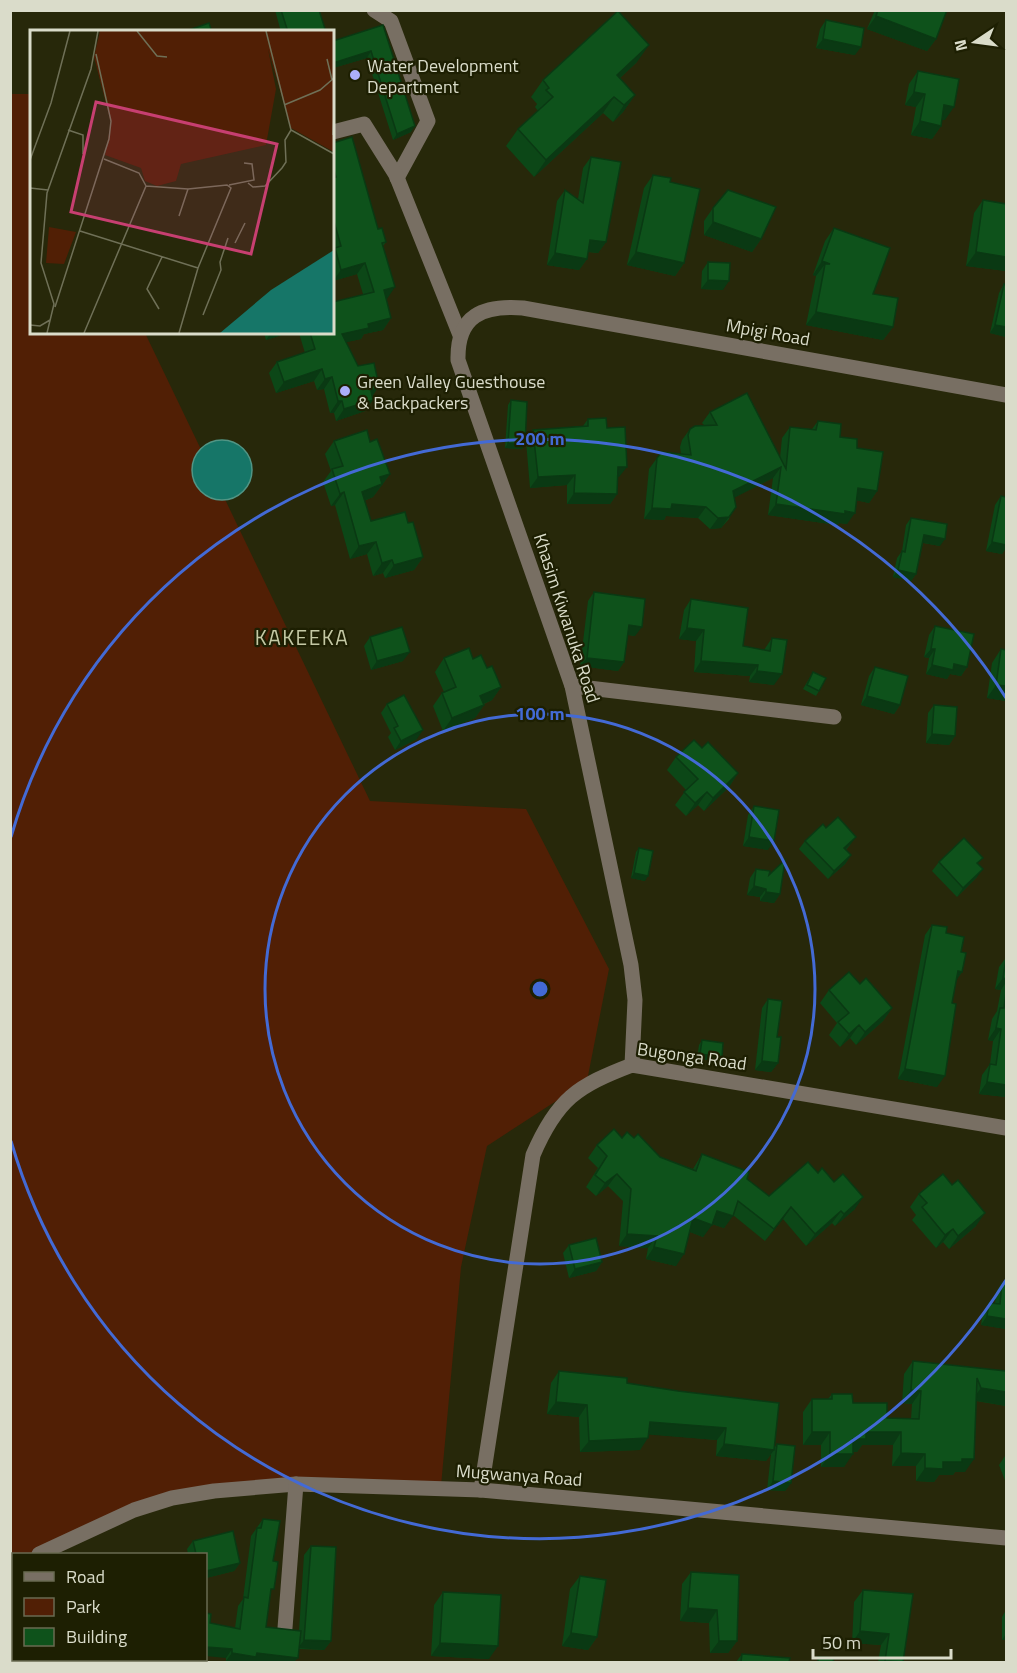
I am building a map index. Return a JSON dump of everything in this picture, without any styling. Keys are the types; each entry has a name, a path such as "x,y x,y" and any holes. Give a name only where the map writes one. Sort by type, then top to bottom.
{"street":[{"path":"374,10 391,21 428,121 398,178"},
{"path":"334,132 364,124 398,178 460,335"},
{"name":"Mpigi Road","path":"460,335 479,313 497,306 523,308 1006,395"},
{"name":"Khasim Kiwanuka Road","path":"460,335 458,360 572,686 631,965 635,1000 632,1065"},
{"path":"572,686 834,717"},
{"name":"Bugonga Road","path":"480,1490 533,1155 544,1129 565,1102 589,1082 632,1065 1006,1128"},
{"path":"285,1628 296,1484"},
{"name":"Mugwanya Road","path":"41,1553 134,1510 172,1498 214,1491 296,1484 480,1490 1006,1538"}],"green space":[{"path":"10,94 30,94 30,334 145,334 370,801 526,809 609,969 587,1081 487,1146 461,1267 441,1486 340,1479 150,1499 45,1553 12,1553 12,1570 10,1571"}],"water":[{"path":"222,440 239,445 247,453 252,470 247,487 239,495 222,500 205,495 197,487 192,470 197,453 205,445"}],"building":[{"path":"281,10 319,10 325,30 287,30"},
{"path":"878,10 947,10 936,39 876,16"},
{"path":"618,11 649,45 617,75 635,95 624,105 614,97 546,160 518,129 553,97 546,90 549,88 543,80"},
{"path":"826,20 864,28 861,47 823,39"},
{"path":"209,23 211,30 189,30"},
{"path":"383,25 415,126 397,134 371,51 334,63 334,41"},
{"path":"918,71 959,79 954,107 944,105 941,126 920,121 925,94 914,92"},
{"path":"352,137 378,229 382,228 386,242 382,243 395,287 384,290 391,318 368,324 369,328 342,334 358,366 374,363 379,386 371,391 373,400 344,409 342,401 338,401 332,377 325,379 322,369 284,382 277,362 315,349 310,334 334,334 334,302 374,292 365,263 341,270 335,248 341,246 334,222 334,178 336,177 334,143"},
{"path":"591,157 621,162 606,242 590,240 587,259 555,253 565,190 583,203"},
{"path":"653,175 671,178 670,182 700,189 684,263 636,252"},
{"path":"728,190 776,207 761,239 713,222 713,208"},
{"path":"983,200 1006,204 1006,257 976,252"},
{"path":"834,228 890,248 873,294 898,298 893,327 816,312 825,264 830,264 822,261"},
{"path":"708,262 730,263 729,281 708,280"},
{"path":"1004,284 1006,285 1006,327 995,325"},
{"path":"747,393 786,469 790,427 816,430 818,421 841,424 840,437 857,439 857,448 883,452 877,491 858,488 855,513 845,511 845,514 776,504 781,467 733,491 736,507 729,517 718,518 706,507 672,504 671,509 652,508 657,458 662,452 691,455 688,435 690,429 695,426 717,425 710,412"},
{"path":"511,400 527,402 525,444 508,443"},
{"path":"606,418 607,428 625,427 627,467 618,467 617,494 574,493 575,475 538,477 533,430 588,426 588,419"},
{"path":"367,430 370,442 377,439 390,474 380,477 382,484 362,492 371,521 405,512 408,523 413,522 423,557 394,565 392,560 382,563 376,542 359,546 344,492 340,494 332,469 343,466 334,441"},
{"path":"1001,496 1006,497 1006,545 992,542"},
{"path":"911,518 947,524 945,539 924,535 916,574 898,570 902,551 905,552"},
{"path":"594,592 645,599 642,627 629,625 624,662 587,658"},
{"path":"691,599 748,608 743,646 770,651 772,638 787,640 782,674 757,671 758,665 701,661 704,630 687,628"},
{"path":"935,626 974,634 967,667 954,664 953,670 932,665 935,649 931,649"},
{"path":"402,627 410,652 377,661 370,637"},
{"path":"469,648 473,659 481,655 487,668 492,666 501,687 480,696 484,705 452,718 442,693 456,687 444,658"},
{"path":"1001,649 1006,650 1006,686 996,685"},
{"path":"875,667 908,676 900,705 867,696"},
{"path":"813,672 826,678 819,691 807,685"},
{"path":"404,695 423,730 401,741 394,728 398,726 387,704"},
{"path":"934,705 957,707 955,736 932,734"},
{"path":"694,740 702,748 708,742 738,773 713,798 707,792 695,803 684,792 698,779 676,757"},
{"path":"754,806 779,810 774,841 749,837"},
{"path":"838,817 856,837 844,848 851,855 834,871 805,841 823,824 826,828"},
{"path":"964,838 983,858 977,863 983,869 963,888 939,862"},
{"path":"639,848 653,851 648,876 634,873"},
{"path":"785,860 780,894 766,892 766,889 754,886 756,869 770,871 769,875"},
{"path":"932,925 947,927 946,933 964,937 961,952 966,953 962,972 958,971 952,1003 956,1004 945,1076 905,1069"},
{"path":"1006,959 1006,979 1003,978"},
{"path":"849,972 860,984 866,978 892,1008 865,1032 859,1025 849,1034 838,1022 849,1013 829,990"},
{"path":"1006,993 1006,1085 987,1082 990,1064 996,1065 1001,1029 996,1028 1000,1008 1004,1008"},
{"path":"768,999 782,1001 777,1037 781,1037 778,1063 762,1061"},
{"path":"702,1040 723,1043 722,1057 700,1054"},
{"path":"614,1129 622,1138 627,1132 634,1138 638,1134 660,1157 696,1171 702,1154 749,1172 747,1179 769,1196 808,1162 818,1173 822,1168 834,1182 843,1174 863,1197 844,1214 841,1211 815,1234 791,1207 774,1229 738,1201 733,1216 717,1211 712,1225 693,1218 684,1254 654,1247 657,1236 627,1234 631,1189 617,1174 605,1183 595,1175 607,1156 597,1145"},
{"path":"943,1174 952,1185 958,1180 985,1213 958,1236 953,1229 945,1235 922,1207 927,1203 919,1194"},
{"path":"596,1238 602,1262 575,1269 569,1245"},
{"path":"1002,1283 1006,1284 1006,1319 987,1316 989,1303 1000,1304"},
{"path":"913,1361 1006,1371 1006,1392 981,1388 977,1378 974,1459 962,1459 962,1462 943,1462 943,1469 925,1468 925,1454 901,1453 901,1432 866,1432 866,1439 853,1439 853,1454 830,1454 830,1432 812,1432 812,1399 832,1399 832,1394 852,1394 853,1403 887,1403 887,1418 919,1419 921,1391 911,1390"},
{"path":"559,1371 627,1378 627,1383 779,1403 774,1450 724,1444 726,1428 650,1422 648,1438 589,1441 587,1405 556,1402"},
{"path":"777,1444 795,1446 791,1483 773,1481"},
{"path":"263,1519 280,1521 273,1561 278,1562 274,1589 271,1589 266,1627 301,1631 298,1658 257,1653 256,1657 232,1653 232,1649 207,1647 207,1613 211,1614 210,1623 240,1629 244,1597 248,1598 257,1528 261,1528"},
{"path":"233,1531 240,1563 207,1571 207,1553 196,1553 193,1541"},
{"path":"311,1546 336,1547 331,1641 304,1640"},
{"path":"691,1572 739,1575 737,1641 719,1641 717,1610 688,1608"},
{"path":"580,1576 606,1580 597,1637 571,1633"},
{"path":"863,1590 913,1594 903,1662 885,1661 889,1634 860,1631"},
{"path":"443,1592 501,1595 498,1646 440,1643"},
{"path":"10,1603 12,1603 12,1628 10,1628"},
{"path":"742,1654 790,1658 789,1662 741,1662"},
{"path":"818,1657 834,1658 833,1662 818,1662"}],"place":[{"name":"Water Development Department","path":"355,75"},
{"name":"Green Valley Guesthouse & Backpackers","path":"345,391"}],"district":[{"name":"KAKEEKA","path":"302,637"}]}
